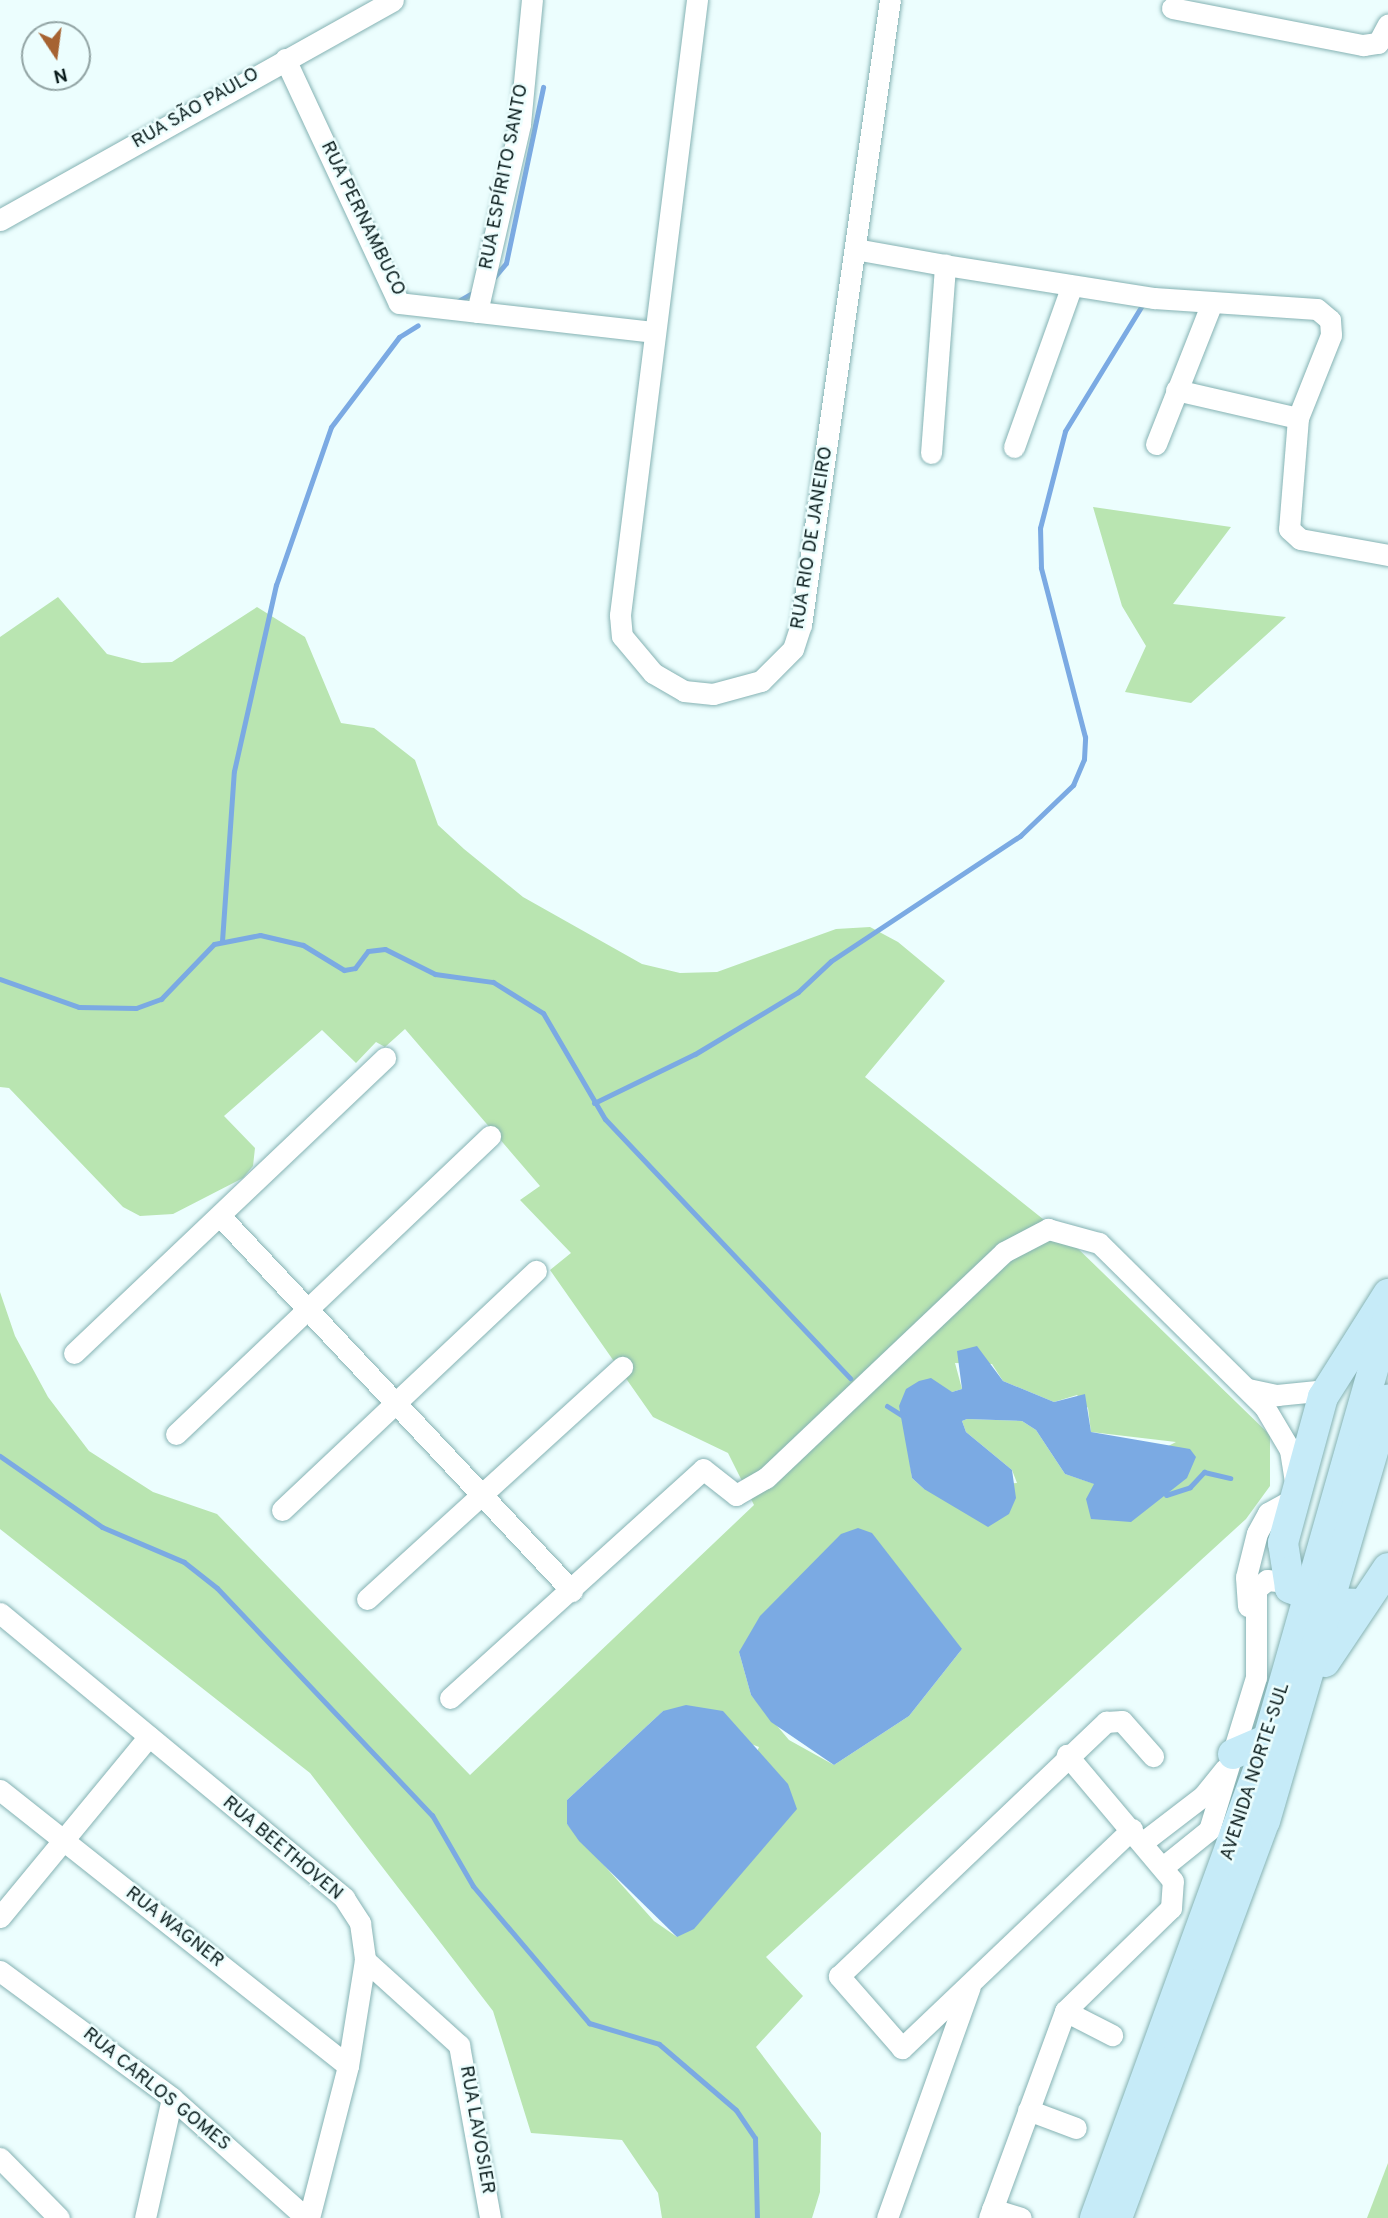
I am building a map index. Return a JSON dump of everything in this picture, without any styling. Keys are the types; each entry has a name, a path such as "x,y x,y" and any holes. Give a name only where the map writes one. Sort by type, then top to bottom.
{"main road":[{"path":"1290,1702 1285,1582 1293,1492 1327,1390 1388,1294"},
{"name":"AVENIDA NORTE-SUL","path":"1117,2218 1261,1834 1290,1702 1382,1388 1388,1316"},
{"path":"1327,1390 1345,1378 1382,1388"},
{"path":"1290,1702 1374,1604 1388,1568"},
{"path":"1285,1582 1320,1601 1374,1604"},
{"name":"AVENIDA NORTE-SUL","path":"1095,2218 1221,1838 1268,1739 1290,1702"},
{"path":"1231,1758 1268,1739"}],"street":[{"name":"RUA SÃO PAULO","path":"0,220 393,0"},
{"name":"RUA ESPÍRITO SANTO","path":"477,312 520,124 532,0"},
{"name":"RUA RIO DE JANEIRO","path":"696,0 653,332 622,636 653,673 684,691 741,691 778,667 801,625 890,0"},
{"path":"1172,8 1363,45 1378,43 1388,24"},
{"name":"RUA PERNAMBUCO","path":"285,59 399,303 653,332"},
{"path":"855,249 1071,288 1211,305 1317,309 1330,320 1331,335 1298,418 1289,529 1300,539 1388,555"},
{"path":"931,453 945,265"},
{"path":"1014,447 1071,288"},
{"path":"1156,444 1211,305"},
{"path":"1176,390 1298,418"},
{"path":"74,1353 221,1217 385,1058"},
{"path":"176,1434 491,1136"},
{"path":"221,1217 572,1591"},
{"path":"450,1698 572,1591 703,1469 736,1495 766,1478 1004,1252 1048,1229 1099,1243 1242,1387 1286,1439 1293,1492 1268,1513 1251,1546 1246,1577 1253,1618 1256,1677 1231,1758 1221,1838"},
{"path":"282,1510 536,1271"},
{"path":"368,1599 622,1367"},
{"path":"1242,1387 1277,1395 1327,1390"},
{"path":"1253,1618 1259,1584 1285,1582"},
{"name":"RUA BEETHOVEN","path":"0,1613 344,1898 360,1923 365,1960 348,2066 308,2218"},
{"path":"1153,1756 1118,1719 1067,1755 839,1976 902,2048 972,1980 1137,1835 1186,1810 1231,1758"},
{"path":"4,1904 62,1841 149,1737"},
{"path":"1021,2218 990,2213 1065,2011 1171,1908 1174,1885 1137,1835 1067,1755"},
{"name":"RUA WAGNER","path":"0,1790 348,2066"},
{"path":"1186,1810 1221,1838"},
{"path":"1163,1867 1221,1838"},
{"name":"RUA LAVOSIER","path":"365,1960 459,2045 490,2218"},
{"name":"RUA CARLOS GOMES","path":"0,1971 172,2098 308,2218"},
{"path":"887,2218 972,1980"},
{"path":"1065,2011 1112,2035"},
{"path":"925,2026 951,2042"},
{"path":"145,2218 172,2098"},
{"path":"1028,2110 1076,2128"},
{"path":"0,2158 59,2218"}],"green space":[{"path":"1093,507 1231,527 1173,604 1286,617 1191,703 1125,692 1146,646 1122,606"},
{"path":"58,597 107,654 142,663 172,662 257,607 305,637 341,723 374,728 415,760 438,825 523,897 642,964 680,973 717,972 836,929 870,927 898,942 945,981 865,1077 1068,1239 1270,1435 1270,1486 1246,1519 766,1957 803,1996 756,2047 821,2133 820,2192 812,2218 662,2218 658,2193 622,2140 531,2133 493,2011 310,1773 0,1529 0,1292 15,1336 48,1397 89,1451 153,1492 217,1514 470,1775 754,1505 728,1453 653,1417 550,1270 571,1253 520,1200 540,1186 405,1029 385,1047 376,1042 356,1063 322,1030 224,1116 255,1148 253,1166 243,1178 173,1214 140,1216 123,1207 9,1088 0,1087 0,637","holes":["955,1363 992,1364 1003,1381 1054,1402 1077,1395 1088,1408 1091,1432 1176,1442 1095,1484 1065,1474 1036,1430 1022,1421 967,1419 962,1421 966,1432 1012,1470 1017,1483 924,1489 912,1478 908,1448 952,1392 962,1389","962,1649 909,1716 834,1765 789,1740 751,1695 739,1652","663,1711 759,1747 677,1937 654,1921 567,1824 567,1800"]},
{"path":"1388,2163 1388,2218 1367,2218"}],"water":[{"path":"977,1346 1003,1381 1054,1402 1085,1394 1091,1432 1190,1449 1196,1457 1187,1478 1131,1522 1091,1519 1086,1499 1094,1484 1065,1474 1036,1430 1022,1421 967,1419 962,1421 966,1432 1012,1470 1016,1498 1009,1514 988,1527 924,1489 912,1478 899,1406 906,1389 919,1381 931,1378 952,1392 962,1389 957,1351"},
{"path":"858,1528 872,1533 962,1649 909,1716 834,1765 771,1722 751,1695 739,1652 760,1616 841,1534"},
{"path":"686,1705 723,1711 788,1784 797,1809 694,1929 677,1937 579,1841 567,1824 567,1800 663,1711"}],"waterway":[{"path":"491,281 506,263 543,87"},
{"path":"455,303 474,292"},
{"path":"594,1103 695,1054 798,992 831,961 1020,836 1073,785 1084,759 1085,737 1041,568 1040,528 1065,431 1144,302"},
{"path":"222,941 234,771 276,585 331,427 399,337 418,325"},
{"path":"0,979 79,1007 136,1008 161,999 214,944 260,935 303,945 344,970 355,968 368,951 385,949 435,974 493,982 543,1013 605,1119 850,1378"},
{"path":"887,1406 903,1416"},
{"path":"0,1456 102,1527 184,1562 217,1588 432,1815 473,1886 589,2023 659,2044 736,2110 755,2138 757,2218"},
{"path":"1166,1495 1190,1487 1204,1472 1230,1478"}]}
